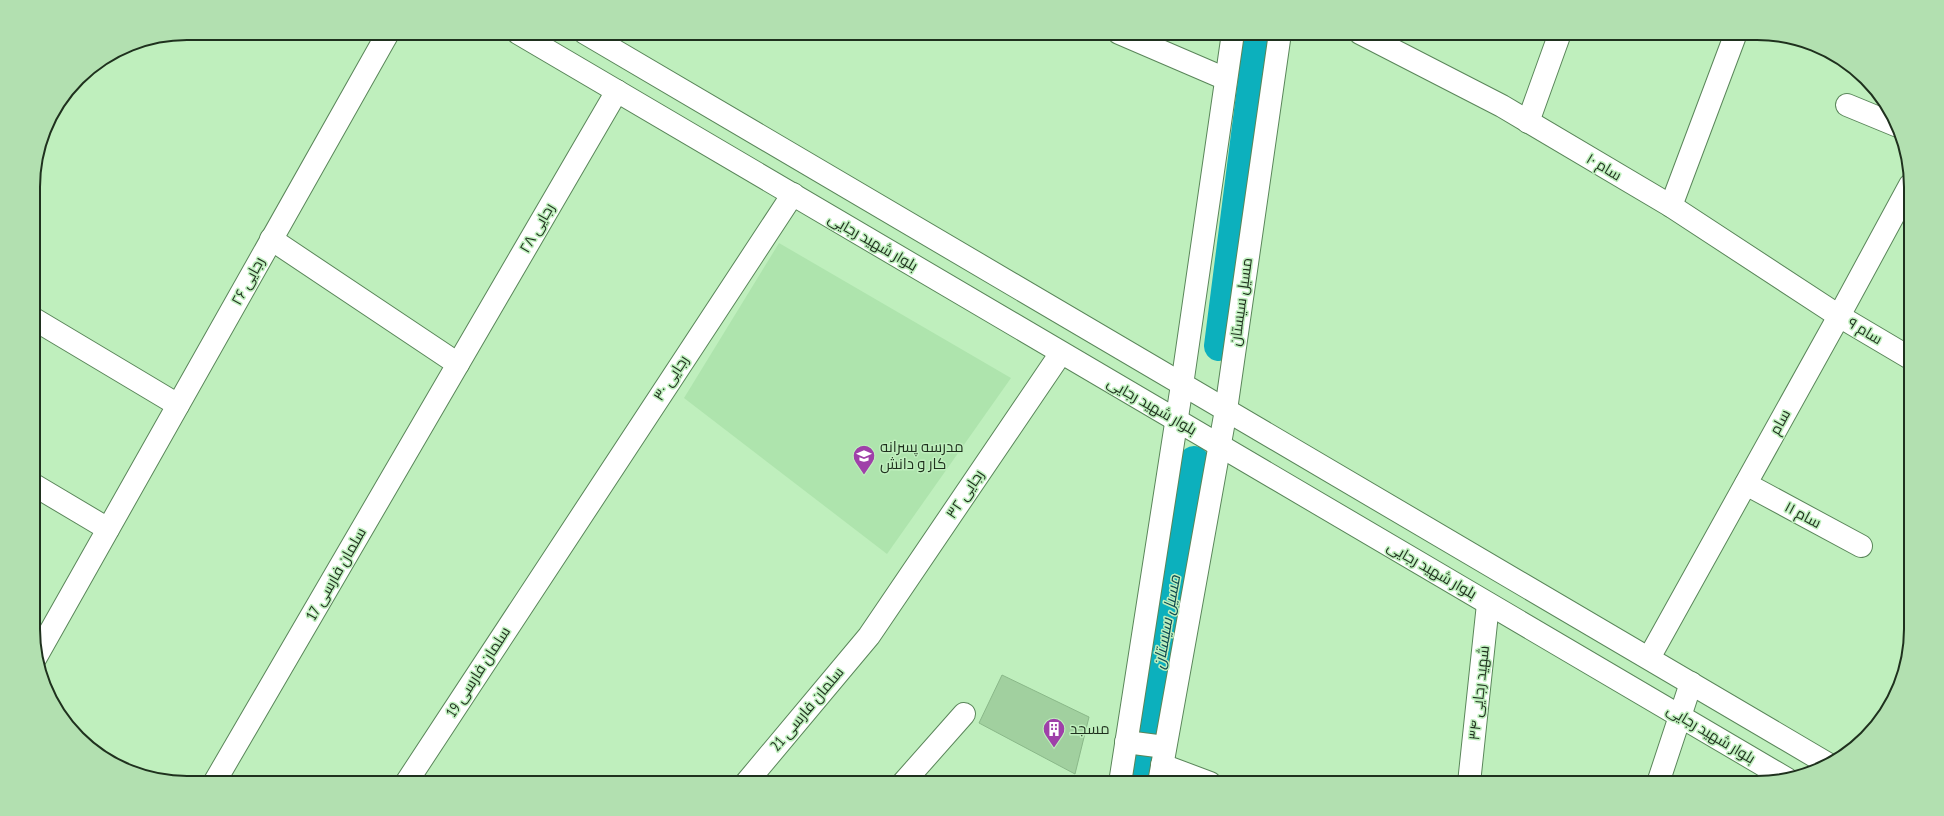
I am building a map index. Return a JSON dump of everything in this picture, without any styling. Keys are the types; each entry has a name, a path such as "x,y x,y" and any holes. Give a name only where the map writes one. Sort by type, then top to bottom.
{"street":[{"name":"رجایی ۲۶","path":"41,648 384,40"},
{"name":"بلوار شهید رجایی","path":"530,40 1779,774"},
{"path":"597,40 1822,761"},
{"path":"1136,40 1226,78"},
{"path":"1121,776 1177,421 1232,40"},
{"name":"مسیل سیستان","path":"1162,765 1226,410 1279,40"},
{"name":"سام ۱۰","path":"1374,40 1502,106 1671,206 1840,316"},
{"path":"1528,122 1557,40"},
{"path":"1671,206 1733,40"},
{"name":"رجایی ۲۸","path":"458,364 617,91"},
{"path":"1847,105 1889,122"},
{"name":"رجایی ۳۰","path":"550,562 793,194"},
{"name":"سام","path":"1633,689 1840,316 1904,196"},
{"path":"271,239 458,364"},
{"name":"سام ۹","path":"1840,316 1904,354"},
{"path":"40,323 178,405"},
{"name":"رجایی ۳۲","path":"869,636 1061,353"},
{"name":"سلمان فارسی 17","path":"218,776 458,364"},
{"name":"سام ۱۱","path":"1746,484 1861,546"},
{"path":"40,489 108,529"},
{"name":"سلمان فارسی 19","path":"411,776 550,562"},
{"name":"شهید رجایی ۳۴","path":"1470,776 1488,604"},
{"name":"سلمان فارسی 21","path":"752,776 869,636"},
{"path":"1660,776 1691,683"},
{"path":"909,776 964,714"},
{"path":"1126,742 1162,765 1191,776"}],"shaded area":[{"name":"مدرسه پسرانه کار و دانش","path":"779,243 1011,378 887,554 684,398"}],"building":[{"name":"مسجد","path":"1002,675 1089,717 1075,774 979,723"}],"waterway":[{"path":"1219,346 1258,40"},
{"name":"مسیل سیستان","path":"1139,776 1194,461"}],"place":[{"name":"مدرسه پسرانه کار و دانش","path":"864,476"},
{"name":"مسجد","path":"1054,748"}]}
